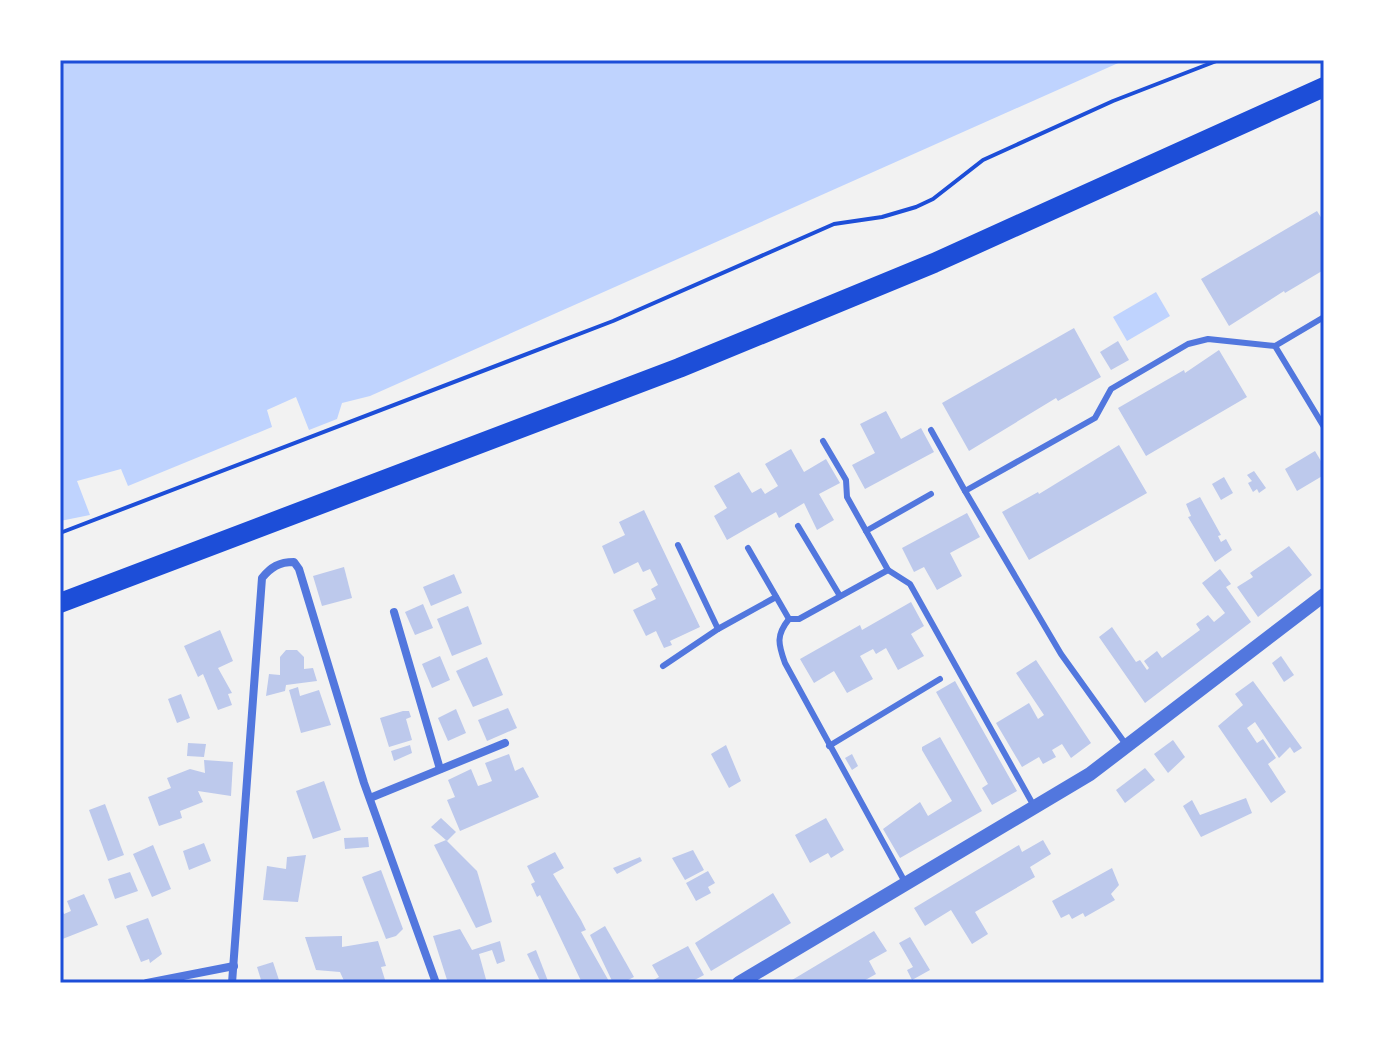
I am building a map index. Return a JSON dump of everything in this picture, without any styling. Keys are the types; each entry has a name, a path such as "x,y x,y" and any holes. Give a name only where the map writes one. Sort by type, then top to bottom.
{"main road":[{"path":"60,603 679,368 963,250 1324,87"}],"street":[{"path":"232,983 262,578 271,567 294,562 299,569 370,798 436,983"},
{"path":"739,983 1035,808 1127,746 1324,595"},
{"path":"394,612 440,769"},
{"path":"370,798 505,743"},
{"path":"147,983 234,966"}],"lane":[{"path":"965,491 1095,418 1111,389 1188,344 1208,339 1275,346 1324,317"},
{"path":"1275,346 1324,427"},
{"path":"931,430 1061,654 1127,746"},
{"path":"823,441 846,480 847,497 888,570 910,584 1035,808"},
{"path":"866,531 931,494"},
{"path":"798,526 840,596"},
{"path":"678,545 718,629"},
{"path":"748,548 789,619"},
{"path":"789,619 799,619 888,570"},
{"path":"663,666 718,629 776,597"},
{"path":"789,619 779,631 778,644 829,746 906,885"},
{"path":"829,746 940,679"}],"path":[{"path":"60,533 613,321 834,224 916,207 933,199 983,160 1113,101 1219,60"}],"water":[{"path":"60,60 1125,60 370,396 342,403 337,419 309,430 296,397 267,410 272,427 128,486 121,469 77,481 90,515 60,521"},
{"path":"1156,292 1170,316 1127,341 1113,317"}],"building":[{"path":"1317,211 1324,222 1324,275 1322,271 1284,291 1229,326 1201,279"},
{"path":"1074,328 1101,377 1058,401 1056,398 969,451 942,403"},
{"path":"1118,341 1129,360 1111,370 1100,352"},
{"path":"1219,350 1247,397 1146,456 1118,408 1184,370 1185,373"},
{"path":"886,411 901,439 921,428 934,452 865,489 852,465 875,453 860,424"},
{"path":"1119,445 1147,493 1029,560 1002,512 1039,494"},
{"path":"791,449 804,472 826,459 840,483 819,494 834,520 817,530 804,503 779,518 776,512 727,540 714,516 727,508 714,486 739,472 752,493 761,488 765,494 778,486 765,464"},
{"path":"1315,451 1324,466 1324,475 1297,491 1285,469"},
{"path":"1254,471 1266,488 1259,493 1257,489 1253,492 1248,483 1252,481 1247,475"},
{"path":"1224,477 1233,493 1221,500 1212,484"},
{"path":"1200,497 1221,535 1218,536 1221,542 1226,539 1232,550 1215,562 1188,517 1191,516 1186,504"},
{"path":"644,510 700,627 670,641 672,645 664,648 656,631 646,636 633,610 656,599 651,589 658,585 650,569 643,572 638,562 614,574 602,546 625,535 619,522"},
{"path":"967,513 980,537 950,553 962,576 937,590 924,567 914,572 902,548"},
{"path":"1289,546 1312,575 1258,617 1237,587 1253,577 1250,573"},
{"path":"344,567 352,598 322,606 313,576"},
{"path":"1220,569 1231,584 1226,587 1251,622 1145,703 1099,637 1112,627 1136,662 1140,660 1147,670 1149,668 1144,661 1157,651 1162,658 1200,630 1196,624 1208,615 1214,622 1225,613 1202,583"},
{"path":"454,574 462,593 431,606 423,587"},
{"path":"911,602 924,626 911,634 924,656 898,670 886,648 876,654 873,649 860,656 873,679 847,693 834,671 814,683 800,659 860,625 862,630"},
{"path":"423,604 433,628 415,635 405,612"},
{"path":"468,606 482,644 452,656 437,619"},
{"path":"220,630 233,661 218,668 232,693 228,694 232,705 218,710 203,674 198,677 184,646"},
{"path":"286,650 297,650 304,657 304,669 313,668 317,681 286,685 285,691 266,696 269,674 280,675 280,657"},
{"path":"440,656 450,680 432,688 422,664"},
{"path":"1281,656 1294,675 1284,682 1272,663"},
{"path":"487,657 503,695 473,707 456,671"},
{"path":"1036,660 1091,743 1071,758 1062,744 1052,750 1056,757 1043,764 1039,757 1022,767 996,723 1029,703 1038,719 1044,715 1016,673"},
{"path":"955,681 1017,791 992,805 982,788 988,784 936,692"},
{"path":"1253,681 1302,748 1294,753 1290,747 1279,758 1255,722 1247,728 1257,743 1263,739 1276,758 1268,764 1286,792 1271,803 1218,726 1243,705 1235,694"},
{"path":"298,687 300,696 319,690 331,725 301,733 289,690"},
{"path":"181,694 190,718 177,723 168,699"},
{"path":"508,708 517,728 487,741 478,720"},
{"path":"456,709 466,733 448,741 438,718"},
{"path":"409,711 411,717 406,719 412,740 389,747 380,718"},
{"path":"940,737 982,811 900,858 883,829 920,802 928,816 952,801 922,750 922,747"},
{"path":"1173,740 1185,757 1168,773 1154,754"},
{"path":"188,743 206,744 204,757 187,756"},
{"path":"410,745 412,753 394,761 391,751"},
{"path":"726,745 741,781 729,788 711,754"},
{"path":"509,754 515,771 523,767 539,797 460,831 447,800 455,797 448,780 471,769 478,786 492,781 485,763"},
{"path":"852,754 858,766 852,770 845,758"},
{"path":"204,760 233,762 231,796 198,791 203,802 180,811 182,818 159,826 148,797 171,788 167,778 190,769 205,773"},
{"path":"1145,768 1155,780 1125,803 1116,790"},
{"path":"324,781 341,830 313,839 296,791"},
{"path":"1246,798 1252,813 1201,837 1183,806 1192,800 1200,815"},
{"path":"105,804 124,855 108,861 89,810"},
{"path":"441,818 456,832 447,841 431,827"},
{"path":"826,818 844,850 831,858 828,853 810,863 795,835"},
{"path":"368,837 369,847 345,849 344,838"},
{"path":"446,840 477,871 492,922 476,928 434,845"},
{"path":"1043,840 1051,854 1030,867 1035,877 975,912 988,934 972,944 951,910 925,926 914,908 1019,845 1022,852"},
{"path":"204,843 211,861 189,870 183,851"},
{"path":"153,845 171,889 152,897 133,854"},
{"path":"693,850 704,870 685,880 672,858"},
{"path":"555,852 564,868 553,874 581,920 586,930 581,932 610,983 582,983 540,895 537,897 531,884 535,882 527,866"},
{"path":"306,855 298,902 263,900 267,866 286,869 287,857"},
{"path":"640,857 642,861 617,874 613,868"},
{"path":"1112,868 1119,885 1111,894 1115,900 1085,917 1083,913 1072,919 1069,914 1061,918 1052,901"},
{"path":"381,870 403,929 396,936 386,939 362,877"},
{"path":"708,871 715,883 708,887 711,893 696,901 686,883"},
{"path":"130,872 138,891 115,899 108,879"},
{"path":"773,893 791,923 711,971 695,943"},
{"path":"84,894 98,925 60,940 60,905 64,914 71,911 67,901"},
{"path":"148,918 162,954 150,963 149,959 141,962 126,926"},
{"path":"605,926 634,977 622,983 613,983 590,935"},
{"path":"460,929 472,950 500,941 505,961 497,964 492,950 479,954 487,983 448,983 433,936"},
{"path":"874,931 887,951 869,961 876,974 860,983 787,983"},
{"path":"342,936 342,947 378,941 386,966 381,967 386,983 345,983 340,972 316,970 305,937"},
{"path":"910,937 930,970 912,980 907,970 913,967 899,943"},
{"path":"688,946 704,975 689,983 648,983 659,977 652,965"},
{"path":"536,950 548,981 541,983 527,954"},
{"path":"273,962 280,983 262,983 257,967"}]}
